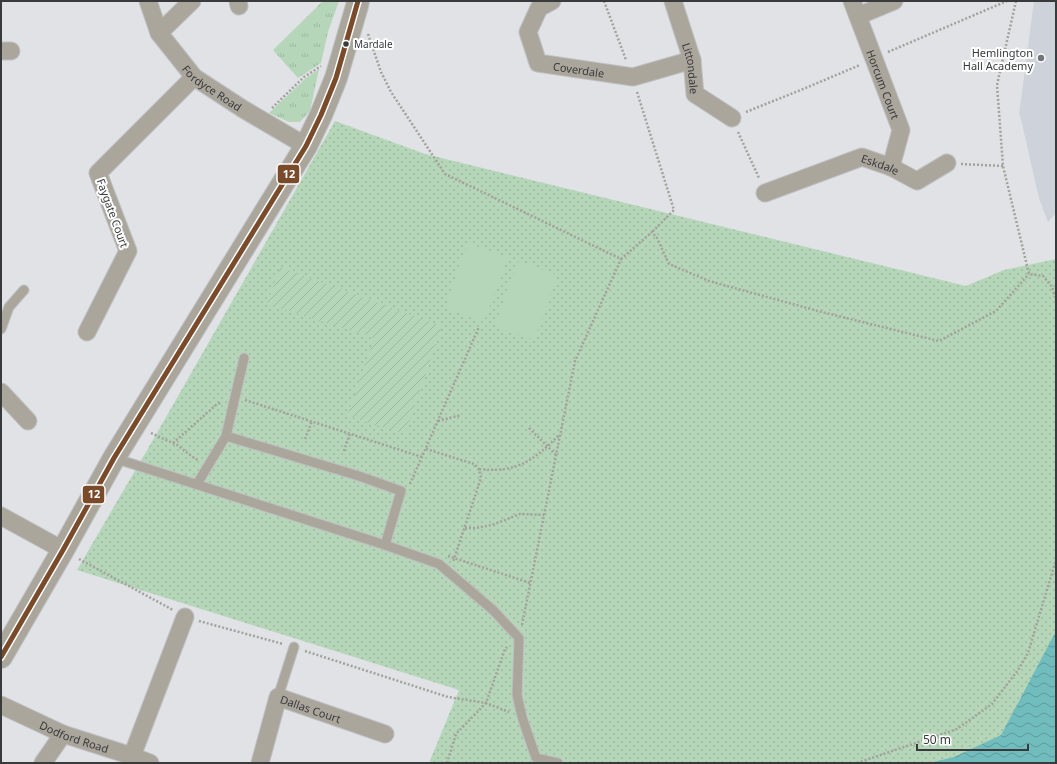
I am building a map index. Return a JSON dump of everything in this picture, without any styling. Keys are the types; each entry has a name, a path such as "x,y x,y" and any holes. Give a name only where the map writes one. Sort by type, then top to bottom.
{"street":[{"name":"Fordyce Road","path":"148,1 159,33 194,77 259,119 306,146"},
{"path":"159,33 192,1"},
{"name":"Coverdale","path":"552,1 539,8 528,32 538,63 633,77 692,60"},
{"name":"Littondale","path":"673,1 692,60 695,94 732,118"},
{"path":"855,9 894,1"},
{"path":"1,657 114,458 306,146 321,115 336,78 357,4"},
{"name":"Horcum Court","path":"855,9 902,130 891,168"},
{"name":"Faygate Court","path":"87,332 128,251 98,173 194,77"},
{"name":"Eskdale","path":"765,192 862,157 891,168 917,181 947,163"},
{"path":"1,392 28,421"},
{"path":"1,516 63,550"},
{"path":"132,756 185,617"},
{"name":"Dallas Court","path":"260,763 278,697 385,734"},
{"name":"Dodford Road","path":"1,705 63,734 150,763"},
{"path":"43,763 63,734"}],"lane":[{"path":"1,329 9,308 24,290"},
{"path":"197,484 226,436 244,358"},
{"path":"226,436 299,457 401,491 385,545"},
{"path":"114,458 385,545 439,564 493,610 519,638 517,695 522,717 536,758 558,763"},
{"path":"278,697 294,647"}],"path":[{"path":"447,763 456,734 486,703 505,649 519,638 575,361 621,259 652,232 674,210 633,77 604,1"},
{"path":"765,192 732,118 808,87 1007,1"},
{"path":"1016,1 997,85 1003,166 1029,274"},
{"path":"357,4 381,72 391,92 446,174 621,259"},
{"path":"259,119 304,77 321,65"},
{"path":"947,163 1003,166"},
{"path":"652,232 657,238 669,264 709,281 818,311 940,341 996,311 1029,274"},
{"path":"1029,274 1043,276 1052,287 1056,300"},
{"path":"401,491 409,486 479,327"},
{"path":"173,443 216,406 227,399 235,397 422,457"},
{"path":"438,421 461,415"},
{"path":"305,439 312,421"},
{"path":"134,426 177,445 194,458 209,464"},
{"path":"529,428 556,455"},
{"path":"344,451 350,433"},
{"path":"479,469 493,470 510,469 516,467 535,457 560,435"},
{"path":"426,449 474,464 479,469 481,478 449,573"},
{"path":"464,528 476,528 492,525 520,514 544,515"},
{"path":"441,554 530,583"},
{"path":"857,763 957,729 992,704 1018,670 1028,653 1056,560"}],"shaded area":[{"name":"Hemlington Hall Academy","path":"1034,1 1056,1 1056,213 1048,222 1039,198 1019,115"}],"green space":[{"path":"323,1 339,1 328,32 321,63 298,78 273,50"},
{"path":"319,69 310,111 300,122 289,122 269,113 306,78"},
{"path":"335,121 425,154 966,286 1004,270 1056,259 1056,763 429,763 459,690 77,570"},
{"path":"468,243 508,258 484,322 445,308"},
{"path":"518,261 557,275 535,340 495,327"},
{"path":"280,267 442,326 405,434 347,416 374,338 267,304"}],"water":[{"path":"1056,631 1056,763 929,763 954,757 1001,735"}],"transit line":[{"name":"12","path":"1,657 114,458 306,146 321,115 336,78 358,1"}],"place":[{"name":"Mardale","path":"346,44"},
{"name":"Hemlington Hall Academy","path":"1041,58"}]}
